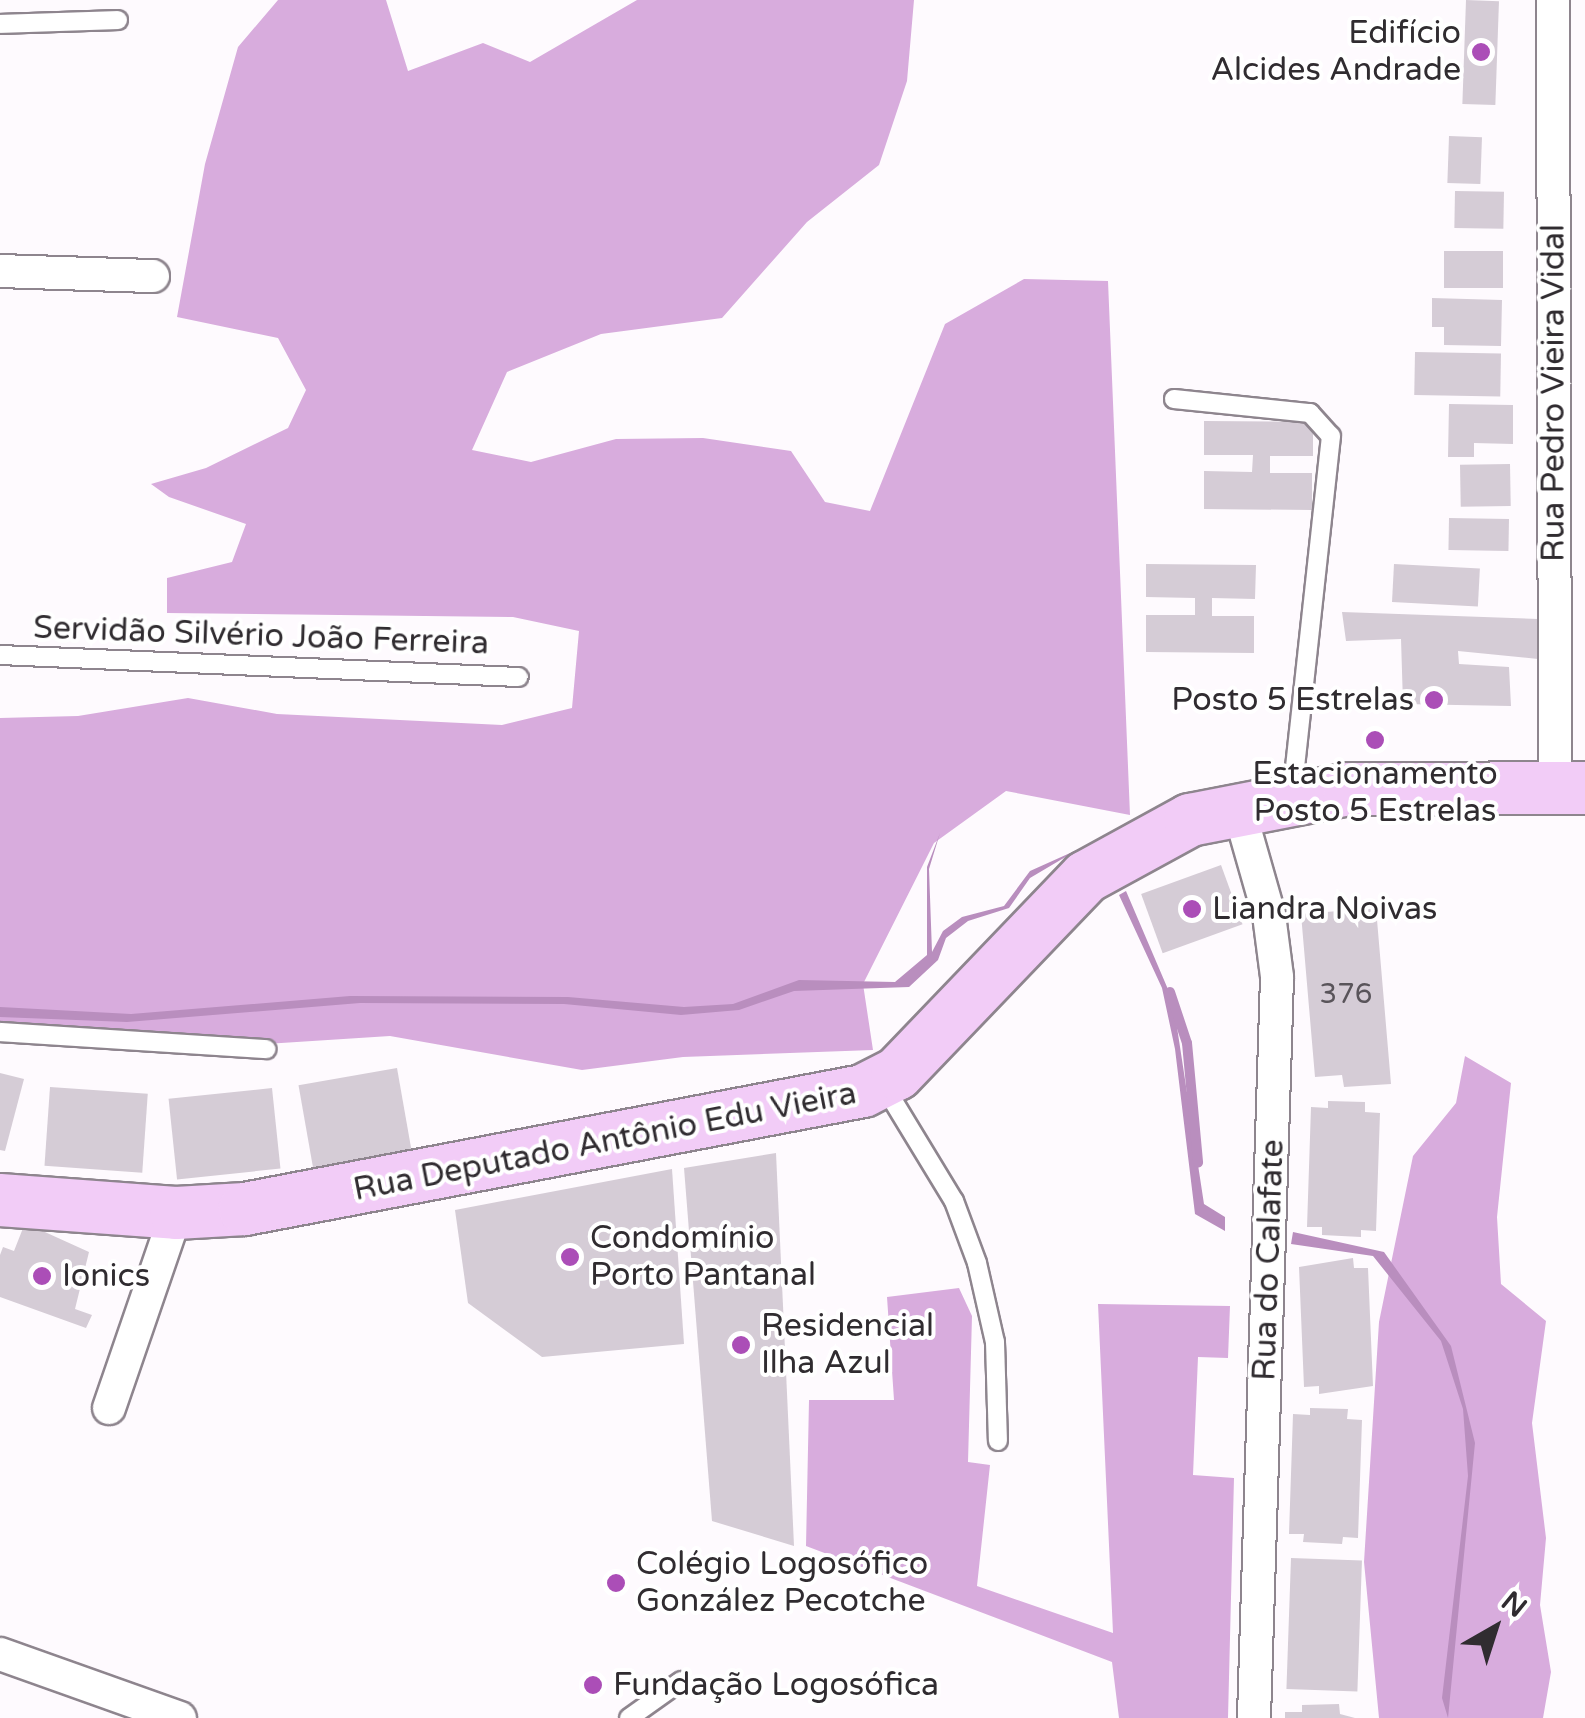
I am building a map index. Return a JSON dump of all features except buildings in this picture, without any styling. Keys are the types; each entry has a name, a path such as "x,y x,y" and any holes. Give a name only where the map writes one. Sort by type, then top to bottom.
{"main road":[{"name":"Rua Deputado Antônio Edu Vieira","path":"0,1200 176,1213 304,1202 884,1085 1086,878 1138,844 1238,806 1292,797 1412,785 1570,787"}],"street":[{"name":"Rua Pedro Vieira Vidal","path":"1553,0 1570,787"},
{"path":"0,271 153,276"},
{"name":"Rua do Calafate","path":"1238,806 1268,915 1277,977 1254,1718"},
{"path":"109,1408 176,1213"},
{"path":"0,1654 180,1718"}],"lane":[{"path":"0,24 118,20"},
{"path":"1174,400 1310,414 1331,436 1292,797"},
{"name":"Servidão Silvério João Ferreira","path":"0,655 519,677"},
{"path":"0,1032 266,1050"},
{"path":"884,1085 954,1201 977,1264 996,1342 998,1440"},
{"path":"628,1718 681,1680"}],"shaded area":[{"path":"278,0 386,0 408,71 483,43 530,62 637,0 914,0 907,81 879,165 807,222 722,318 601,334 507,372 472,450 531,462 616,439 703,438 791,451 825,502 870,511 945,324 1024,279 1108,281 1130,815 1006,791 934,843 863,984 873,1050 683,1057 582,1070 390,1036 138,1052 0,1042 0,718 78,716 188,698 277,714 502,725 572,708 579,631 513,617 167,613 167,578 232,562 246,524 169,497 151,484 206,468 288,428 306,390 278,338 177,317 205,164 238,47"},
{"path":"940,833 929,869 932,952 943,931 962,917 1004,906 1030,871 1079,849 1030,878 1009,908 968,921 946,938 938,960 909,987 794,991 739,1010 681,1015 564,1004 360,1003 127,1022 0,1017 0,1007 131,1014 350,996 568,997 684,1007 733,1004 799,980 895,982 927,955 927,867"},
{"path":"1126,891 1173,1001 1204,1204 1225,1217 1225,1231 1195,1214 1175,1049 1162,988 1119,895"},
{"path":"1465,1056 1511,1083 1497,1217 1501,1284 1546,1321 1532,1423 1546,1538 1540,1605 1551,1672 1543,1718 1379,1718 1364,1562 1379,1322 1413,1156 1456,1103"},
{"path":"1293,1232 1384,1252 1451,1346 1475,1443 1448,1718 1442,1698 1468,1476 1463,1409 1441,1341 1373,1256 1291,1244"},
{"path":"959,1288 972,1316 968,1462 990,1465 977,1586 1113,1633 1098,1304 1230,1306 1228,1358 1198,1357 1193,1475 1234,1478 1228,1718 1119,1718 1112,1662 806,1546 809,1400 894,1400 887,1297"}],"waterway":[{"path":"1170,992 1187,1043 1198,1162"}],"place":[{"name":"Edifício Alcides Andrade","path":"1481,52"},
{"name":"Posto 5 Estrelas","path":"1434,700"},
{"name":"Estacionamento Posto 5 Estrelas","path":"1375,740"},
{"name":"Liandra Noivas","path":"1192,909"},
{"name":"Condomínio Porto Pantanal","path":"570,1257"},
{"name":"Ionics","path":"42,1276"},
{"name":"Residencial Ilha Azul","path":"741,1345"},
{"name":"Colégio Logosófico González Pecotche","path":"616,1583"},
{"name":"Fundação Logosófica","path":"593,1685"}]}
